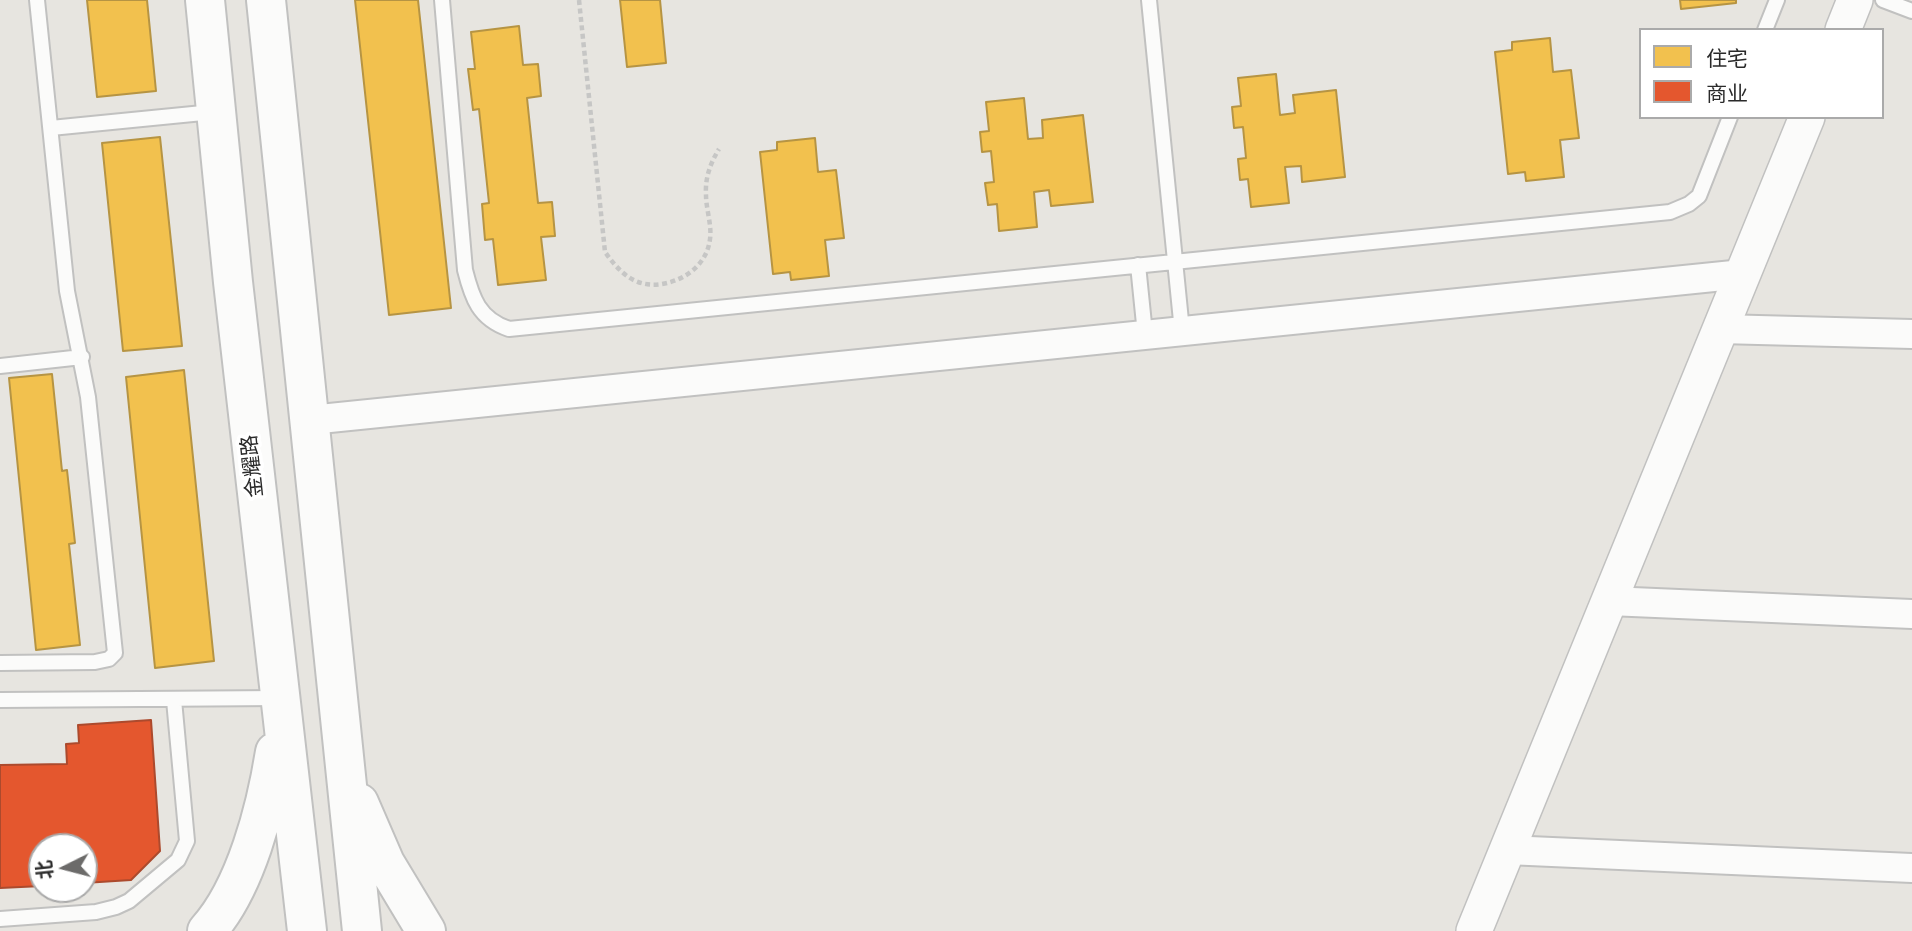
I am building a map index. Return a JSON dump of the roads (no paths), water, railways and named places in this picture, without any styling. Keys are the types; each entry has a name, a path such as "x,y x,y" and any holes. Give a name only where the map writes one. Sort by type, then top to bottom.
{"main road":[{"name":"金耀路","path":"205,0 280,707 307,931"},
{"path":"266,0 362,931"},
{"path":"207,931 218,919 249,856 273,761 280,707"},
{"path":"342,754 366,824 426,931"}],"street":[{"path":"1844,28 1855,0"},
{"path":"1474,931 1806,119"},
{"path":"310,420 1743,274"},
{"path":"1720,329 1912,334"},
{"path":"1609,601 1912,614"},
{"path":"1507,850 1912,868"}],"lane":[{"path":"0,663 95,662 109,659 115,653 82,357 67,291 37,0"},
{"path":"442,0 464,270 475,304 485,317 509,329 1670,212 1689,205 1699,196 1729,119"},
{"path":"1149,0 1182,331"},
{"path":"1766,28 1777,0"},
{"path":"1883,0 1912,11"},
{"path":"51,128 216,111"},
{"path":"1138,265 1145,334"},
{"path":"0,366 82,357"},
{"path":"0,700 174,700 280,707"},
{"path":"0,919 96,912 116,907 128,901 178,860 187,841 174,700"}]}
